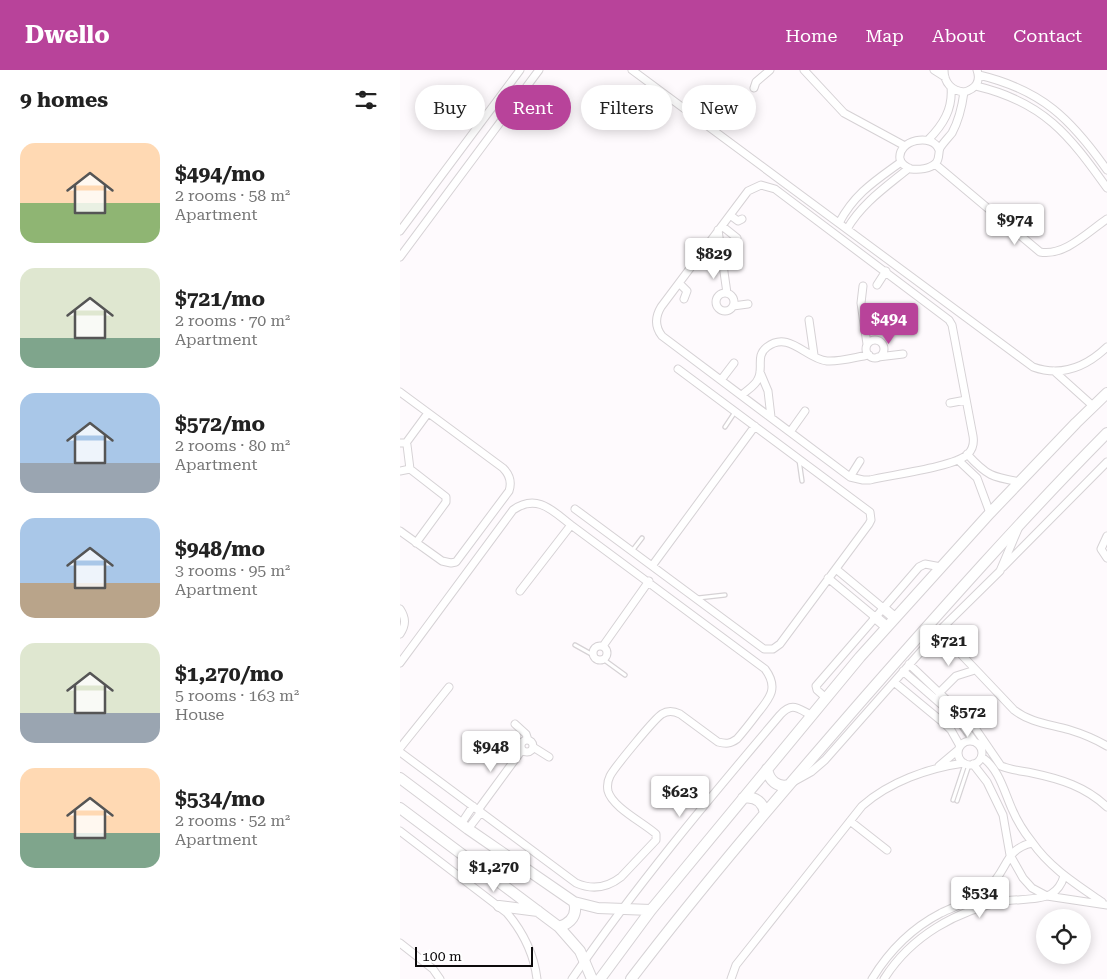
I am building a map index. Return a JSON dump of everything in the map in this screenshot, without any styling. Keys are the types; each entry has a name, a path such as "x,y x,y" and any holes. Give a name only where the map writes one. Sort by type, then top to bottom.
{"street":[{"path":"400,231 520,70"},
{"path":"400,257 539,70"},
{"path":"632,70 1033,367 1054,372 1083,365 1095,358 1107,346"},
{"path":"755,85 770,70"},
{"path":"804,70 844,113 905,146"},
{"path":"928,140 940,128 947,116 951,102 951,87 944,74 934,70"},
{"path":"976,86 978,72 1012,85 1050,106 1079,133 1107,170"},
{"path":"951,87 964,92 976,86 1008,95 1024,102 1050,120 1069,137 1107,188"},
{"path":"939,150 956,123 964,92"},
{"path":"928,140 936,144 939,150 939,158 935,164 921,169 909,168 901,162 900,154 905,146 915,141 928,140"},
{"path":"839,223 862,190 901,162"},
{"path":"935,164 1040,252 1060,251 1107,219"},
{"path":"847,229 869,200 909,168"},
{"path":"761,185 770,187 946,317 951,322 973,440 972,448 967,454 958,460 936,466 870,480 850,477 662,336 657,327 658,312 720,228 752,188 761,185"},
{"path":"730,215 738,220 742,219"},
{"path":"720,228 737,238"},
{"path":"720,228 727,294 734,300 733,306"},
{"path":"697,258 711,259 724,264"},
{"path":"877,285 886,272"},
{"path":"679,282 687,291 684,299"},
{"path":"863,286 861,303 867,344 866,350 869,356"},
{"path":"727,294 719,296 717,305 723,311 729,310 733,306 748,304"},
{"path":"808,320 814,355"},
{"path":"867,344 874,340 882,344 882,353 878,357"},
{"path":"771,417 768,391 760,372 759,364 762,353 773,344 788,342 820,359 829,361 903,354"},
{"path":"721,380 734,363"},
{"path":"575,509 764,649 773,649 780,644 836,569 868,524 870,512 678,369"},
{"path":"742,395 757,382 760,372"},
{"path":"1054,372 1093,406"},
{"path":"400,392 503,468 510,479 511,485 509,491 456,562 451,564 442,561 400,531"},
{"path":"600,979 651,910 811,715 887,627 990,513 1093,406 1107,394"},
{"path":"950,403 966,400"},
{"path":"790,432 805,411"},
{"path":"416,542 446,502 444,494 410,470 403,443 428,413"},
{"path":"652,566 755,426"},
{"path":"631,979 788,785 954,595 1107,433"},
{"path":"967,454 989,475 1020,482"},
{"path":"958,460 977,478 990,513"},
{"path":"850,477 860,461"},
{"path":"767,769 769,777 774,782 781,786 788,785 804,777 825,760 939,631 1107,462"},
{"path":"400,471 410,470"},
{"path":"400,662 513,510 525,503 538,503 572,525 649,581 765,669 772,686 770,698 737,739 731,743 724,744 718,742 680,714 674,711 667,712 656,719 612,772 608,792 615,803 656,834 656,840 621,877 607,886 592,888 576,883 400,752"},
{"path":"1000,571 1020,523"},
{"path":"520,591 572,525"},
{"path":"1107,536 1101,548 1107,558"},
{"path":"826,698 817,690 816,686 875,617 919,568 926,564 941,568"},
{"path":"836,569 895,618"},
{"path":"828,578 887,627"},
{"path":"603,646 607,654 603,659 597,660 593,655 594,649 603,646 649,581"},
{"path":"400,609 405,620 400,634"},
{"path":"939,631 1014,710 1022,716 1032,721 1084,735 1107,746"},
{"path":"910,664 973,725 1001,766 1079,786 1107,807"},
{"path":"939,693 956,676 975,670"},
{"path":"725,979 862,806 884,789 939,766 978,762 982,757 982,748 974,741 957,718 903,671"},
{"path":"903,688 911,678"},
{"path":"894,682 951,730 959,748 958,756 987,782 1003,815 1010,855 1023,878 1032,888 1047,896"},
{"path":"400,748 448,687"},
{"path":"572,979 623,908 723,782 785,709 797,708 811,715"},
{"path":"515,724 526,734 533,747 549,757"},
{"path":"465,826 522,750 521,744 528,740"},
{"path":"939,766 965,741 974,741"},
{"path":"522,750 527,753 533,747"},
{"path":"982,757 990,763 998,774 1013,811 1032,843 1047,861 1064,876 1106,904"},
{"path":"400,778 574,902 598,908 651,910"},
{"path":"744,798 751,797 758,800 763,806 765,813"},
{"path":"400,808 559,927 574,942 585,960 592,979"},
{"path":"850,821 887,850"},
{"path":"400,831 499,906 513,921 524,938 532,956 537,979"},
{"path":"872,979 894,948 910,933 931,919 965,903 988,888 1003,870 1010,855 1020,847 1032,843"},
{"path":"1047,896 1058,888 1064,876"},
{"path":"988,888 997,894 996,903"},
{"path":"884,979 904,953 932,930 956,917 996,903 1047,896 1106,904"},
{"path":"559,927 570,922 573,918 576,907 574,902"},
{"path":"499,906 539,911"},
{"path":"400,944 434,969 440,979"},
{"path":"731,979 736,965"}],"lane":[{"path":"725,427 735,412"},
{"path":"798,458 802,482"},
{"path":"632,551 642,538"},
{"path":"696,598 725,595"},
{"path":"575,645 593,655"},
{"path":"603,659 625,675"},
{"path":"952,800 968,764"},
{"path":"958,801 968,764"}]}
